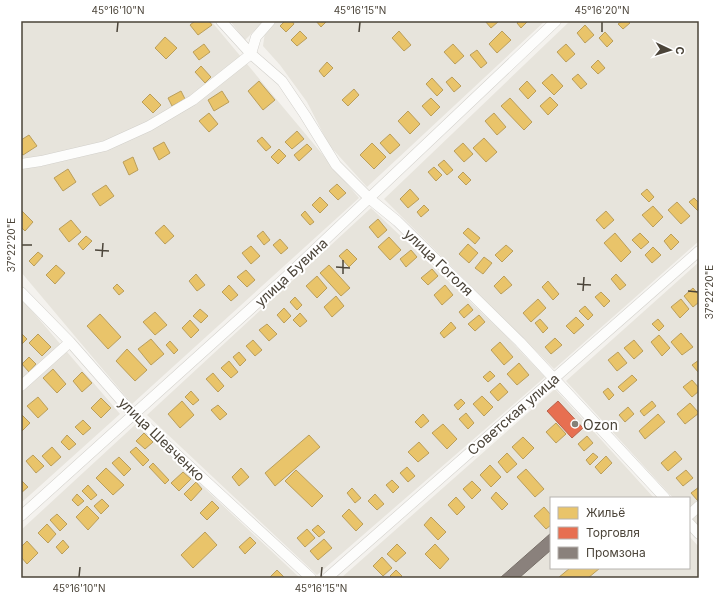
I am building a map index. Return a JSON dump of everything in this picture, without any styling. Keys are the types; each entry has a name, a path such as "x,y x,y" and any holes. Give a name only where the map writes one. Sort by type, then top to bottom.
{"street":[{"name":"улица Гоголя","path":"221,21 251,54 282,81 336,165 520,342 665,497"},
{"path":"21,164 41,161 105,146 149,126 193,100 251,54 256,37 270,21"},
{"name":"улица Бувина","path":"21,516 287,276 370,199 556,21"},
{"name":"Советская улица","path":"327,578 699,251"},
{"name":"улица Шевченко","path":"21,292 70,342 134,415 310,578"},
{"path":"21,386 70,342"},
{"path":"690,514 699,506"},
{"path":"690,524 699,534"}],"shaded area":[{"path":"21,21 211,21 359,198 132,404 21,272"},
{"path":"230,21 264,21 245,40"},
{"path":"277,21 545,21 367,187 329,145 307,102 280,65 263,46 265,32"},
{"path":"570,21 699,21 699,241 554,369 384,199"},
{"path":"371,208 502,332 545,377 317,575 147,415"},
{"path":"699,262 699,526 690,516 690,497 672,497 566,381"},
{"path":"21,298 120,414 21,503"},
{"path":"555,389 653,497 550,497 550,569 690,569 690,537 699,547 699,578 341,578"},
{"path":"136,424 300,578 21,578 21,530"}],"building: Жильё":[{"path":"195,21 209,21 212,25 198,35 190,25"},
{"path":"285,21 292,21 294,24 286,32 280,26"},
{"path":"316,21 327,21 321,27"},
{"path":"485,21 499,21 491,28"},
{"path":"519,21 528,21 521,28 517,23"},
{"path":"622,21 628,21 630,23 623,29 618,24"},
{"path":"585,25 594,35 585,43 577,33"},
{"path":"300,31 307,38 297,46 291,40"},
{"path":"399,31 411,45 404,51 392,38"},
{"path":"502,31 511,40 497,53 489,44"},
{"path":"605,32 613,41 607,47 599,38"},
{"path":"165,37 177,48 166,59 155,48"},
{"path":"204,44 210,52 199,60 193,52"},
{"path":"453,44 464,56 455,64 444,52"},
{"path":"566,44 575,54 566,62 557,52"},
{"path":"477,50 487,63 481,68 470,55"},
{"path":"598,60 605,68 598,74 591,67"},
{"path":"327,62 333,68 324,77 319,71"},
{"path":"201,66 211,77 205,83 195,72"},
{"path":"552,74 563,86 554,95 542,83"},
{"path":"578,74 587,84 581,89 572,79"},
{"path":"452,77 461,86 454,92 446,82"},
{"path":"432,78 443,90 437,96 426,84"},
{"path":"259,81 275,100 263,110 248,91"},
{"path":"527,81 536,91 528,99 519,89"},
{"path":"354,89 359,95 348,106 342,100"},
{"path":"181,91 185,99 172,106 168,98"},
{"path":"222,91 229,102 214,111 208,100"},
{"path":"150,94 161,105 153,113 142,102"},
{"path":"550,97 558,105 548,115 540,106"},
{"path":"431,98 440,107 431,116 422,106"},
{"path":"510,98 532,122 524,130 501,106"},
{"path":"408,111 420,124 410,134 398,121"},
{"path":"209,113 218,124 209,132 199,121"},
{"path":"494,113 506,127 497,135 485,121"},
{"path":"297,131 304,139 292,149 285,142"},
{"path":"390,134 400,145 390,154 380,143"},
{"path":"29,135 37,146 23,155 21,153 21,140"},
{"path":"262,137 271,147 266,151 257,141"},
{"path":"484,138 497,152 486,162 473,148"},
{"path":"164,142 170,153 159,160 153,148"},
{"path":"372,143 386,157 374,169 360,155"},
{"path":"463,143 473,154 464,162 454,151"},
{"path":"307,144 312,149 299,161 294,155"},
{"path":"279,149 286,156 278,164 271,157"},
{"path":"133,157 138,170 129,175 123,162"},
{"path":"444,160 453,170 447,175 438,165"},
{"path":"434,167 442,175 436,181 428,172"},
{"path":"68,169 76,182 63,191 54,178"},
{"path":"463,172 471,180 466,185 458,177"},
{"path":"337,184 346,193 338,200 329,191"},
{"path":"106,185 114,196 100,206 92,194"},
{"path":"410,189 419,199 408,208 400,199"},
{"path":"647,189 654,197 649,202 641,194"},
{"path":"320,197 328,205 320,213 312,205"},
{"path":"694,198 699,203 699,212 689,202"},
{"path":"677,202 690,216 681,224 668,210"},
{"path":"424,205 429,210 421,217 417,212"},
{"path":"653,206 663,217 653,227 642,215"},
{"path":"21,210 33,222 25,231 21,227"},
{"path":"305,211 314,222 310,225 301,215"},
{"path":"606,211 614,220 604,229 596,220"},
{"path":"378,219 387,230 378,238 369,227"},
{"path":"71,220 81,232 69,242 59,229"},
{"path":"164,225 174,236 165,244 155,233"},
{"path":"468,228 480,238 475,244 463,233"},
{"path":"263,231 270,240 264,245 257,236"},
{"path":"615,233 631,252 621,262 604,243"},
{"path":"640,233 649,242 641,249 632,240"},
{"path":"671,234 679,242 671,250 664,241"},
{"path":"86,236 92,241 83,250 78,244"},
{"path":"389,237 401,250 390,260 378,247"},
{"path":"280,239 288,248 281,254 273,245"},
{"path":"468,244 478,253 469,263 459,254"},
{"path":"506,245 513,251 502,262 495,255"},
{"path":"251,246 260,256 251,264 242,253"},
{"path":"653,247 661,255 652,263 645,255"},
{"path":"347,249 357,259 349,267 339,256"},
{"path":"411,250 417,257 406,267 400,259"},
{"path":"38,252 43,256 34,266 29,261"},
{"path":"484,257 492,263 483,274 475,268"},
{"path":"56,265 65,273 55,284 46,275"},
{"path":"329,265 350,288 341,296 320,273"},
{"path":"432,269 438,276 428,285 421,278"},
{"path":"246,270 255,280 247,287 237,277"},
{"path":"196,274 205,285 197,291 189,281"},
{"path":"616,274 626,285 620,290 611,279"},
{"path":"317,276 327,288 317,298 306,286"},
{"path":"504,276 512,285 501,294 494,286"},
{"path":"548,281 559,294 553,300 542,287"},
{"path":"117,284 124,291 119,295 113,288"},
{"path":"229,285 238,295 231,301 222,292"},
{"path":"445,285 453,295 442,305 434,295"},
{"path":"693,288 699,295 699,302 693,307 684,296"},
{"path":"601,292 610,301 604,307 595,297"},
{"path":"336,296 344,306 332,317 324,307"},
{"path":"295,297 302,305 297,310 290,302"},
{"path":"538,299 546,308 531,322 523,313"},
{"path":"681,299 689,309 680,318 671,307"},
{"path":"468,304 473,310 464,318 459,312"},
{"path":"585,306 593,315 588,320 579,311"},
{"path":"284,308 291,316 284,323 277,315"},
{"path":"200,309 208,316 201,323 193,316"},
{"path":"155,312 167,325 155,335 143,322"},
{"path":"300,313 307,321 300,327 293,320"},
{"path":"100,314 121,337 108,349 87,326"},
{"path":"479,315 485,322 475,331 468,324"},
{"path":"576,317 584,325 574,334 566,326"},
{"path":"540,319 548,328 543,333 535,323"},
{"path":"658,319 664,326 659,331 652,324"},
{"path":"190,320 199,330 191,338 182,328"},
{"path":"451,322 456,328 444,338 440,333"},
{"path":"267,324 277,334 269,341 259,330"},
{"path":"21,333 27,339 21,345"},
{"path":"681,333 693,347 682,355 671,342"},
{"path":"38,334 51,347 42,356 29,343"},
{"path":"659,335 670,348 662,356 651,342"},
{"path":"555,338 562,345 551,354 545,347"},
{"path":"151,339 164,354 151,365 138,349"},
{"path":"253,340 262,350 255,356 246,346"},
{"path":"634,340 643,351 634,359 624,348"},
{"path":"170,341 178,350 174,354 166,345"},
{"path":"500,342 513,357 504,365 491,350"},
{"path":"127,349 147,370 135,381 116,361"},
{"path":"239,352 246,360 240,366 233,357"},
{"path":"618,352 627,363 617,371 608,360"},
{"path":"29,357 36,364 29,372 22,364"},
{"path":"699,360 699,373 692,365"},
{"path":"229,361 238,372 231,378 221,368"},
{"path":"519,363 529,375 517,385 507,374"},
{"path":"53,369 66,384 57,393 43,378"},
{"path":"490,371 495,376 488,382 483,377"},
{"path":"82,372 92,383 82,392 73,381"},
{"path":"213,373 224,386 218,392 206,379"},
{"path":"632,375 637,380 623,392 618,387"},
{"path":"692,380 699,388 699,391 692,397 683,387"},
{"path":"500,383 508,392 498,401 490,392"},
{"path":"608,388 614,395 609,400 603,392"},
{"path":"191,391 199,400 193,405 185,397"},
{"path":"482,396 493,407 484,416 473,404"},
{"path":"38,397 48,409 38,418 27,406"},
{"path":"101,398 111,408 101,418 91,408"},
{"path":"461,399 465,403 458,410 454,405"},
{"path":"182,401 194,415 180,428 168,414"},
{"path":"652,401 656,406 644,416 640,411"},
{"path":"690,403 699,413 685,424 677,414"},
{"path":"218,405 227,414 220,420 211,410"},
{"path":"628,407 634,414 625,422 619,415"},
{"path":"466,413 474,423 468,429 459,419"},
{"path":"21,414 30,423 21,432"},
{"path":"423,414 429,421 421,428 415,422"},
{"path":"658,414 665,422 645,439 639,431"},
{"path":"83,420 91,428 83,435 75,427"},
{"path":"556,423 566,434 556,443 546,432"},
{"path":"443,424 457,439 447,449 432,433"},
{"path":"144,433 153,442 145,449 136,441"},
{"path":"67,435 76,444 69,450 61,442"},
{"path":"309,435 320,447 275,486 265,473"},
{"path":"587,436 593,443 584,451 578,444"},
{"path":"523,437 534,448 523,459 512,447"},
{"path":"419,442 429,453 418,462 408,452"},
{"path":"52,447 61,457 51,466 42,456"},
{"path":"136,447 149,460 143,466 130,452"},
{"path":"675,451 682,459 668,471 661,463"},
{"path":"507,453 517,464 507,473 498,462"},
{"path":"593,453 598,457 590,465 586,460"},
{"path":"33,455 44,466 36,473 26,461"},
{"path":"606,456 612,463 601,474 595,467"},
{"path":"119,457 131,469 124,476 112,463"},
{"path":"153,463 169,480 165,484 149,467"},
{"path":"490,465 501,477 491,487 480,475"},
{"path":"407,467 415,476 408,482 400,473"},
{"path":"106,468 124,485 113,495 96,478"},
{"path":"241,468 249,477 239,486 232,477"},
{"path":"526,469 544,489 535,497 517,477"},
{"path":"296,470 323,496 312,507 285,481"},
{"path":"686,470 693,478 683,486 676,478"},
{"path":"183,472 191,479 179,491 171,483"},
{"path":"21,480 28,487 21,493"},
{"path":"392,480 399,487 393,493 386,485"},
{"path":"472,481 481,490 472,499 463,489"},
{"path":"196,482 202,489 191,501 184,494"},
{"path":"88,485 97,495 91,500 82,491"},
{"path":"699,487 699,500 698,501 691,493"},
{"path":"352,488 361,498 355,503 347,493"},
{"path":"496,492 508,504 502,510 491,498"},
{"path":"77,494 84,501 78,506 72,500"},
{"path":"375,494 384,504 377,510 368,501"},
{"path":"456,497 465,507 457,515 448,505"},
{"path":"102,499 109,506 101,514 94,506"},
{"path":"212,501 219,508 207,520 200,513"},
{"path":"87,506 99,518 88,530 76,517"},
{"path":"544,507 550,514 550,526 546,529 534,516"},
{"path":"349,509 363,524 356,531 342,516"},
{"path":"57,514 67,524 60,531 50,520"},
{"path":"431,517 446,532 438,540 424,525"},
{"path":"47,524 56,534 48,543 38,533"},
{"path":"318,525 325,532 319,537 312,530"},
{"path":"307,529 315,538 305,547 297,538"},
{"path":"205,532 217,545 193,568 181,555"},
{"path":"250,537 256,543 245,554 239,547"},
{"path":"324,539 332,548 318,560 310,551"},
{"path":"63,540 69,547 62,554 56,547"},
{"path":"27,541 38,553 27,564 21,557 21,547"},
{"path":"397,544 406,553 396,562 387,554"},
{"path":"435,544 449,559 440,569 425,554"},
{"path":"382,557 392,568 383,576 373,566"},
{"path":"569,569 599,569 588,578 558,578"},
{"path":"277,570 285,578 269,578"},
{"path":"396,570 402,576 400,578 392,578 390,576"}],"building: Торговля":[{"path":"558,401 583,428 572,438 547,411"}],"building: Промзона":[{"path":"550,534 550,551 519,578 500,578"}],"place":[{"name":"Ozon","path":"575,424"}]}
